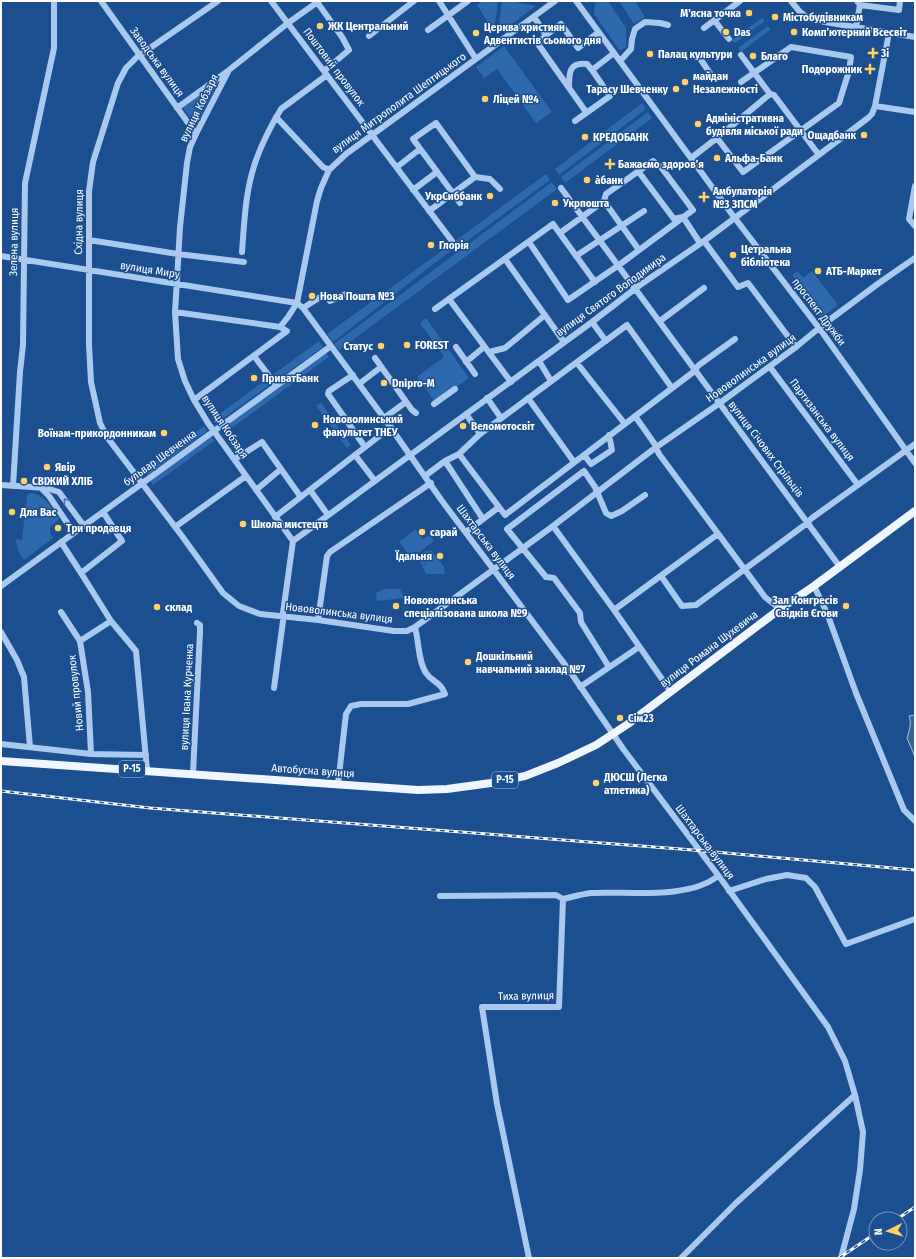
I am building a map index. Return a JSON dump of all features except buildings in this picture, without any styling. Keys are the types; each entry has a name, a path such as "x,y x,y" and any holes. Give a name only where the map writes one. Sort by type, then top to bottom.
{"main road":[{"name":"вулиця Романа Шухевича","path":"613,734 780,609 814,586 915,511"},
{"name":"Автобусна вулиця","path":"1,760 418,790 447,789 525,776 558,763 613,734"}],"street":[{"name":"Зелена вулиця","path":"13,486 23,345 25,183 54,48 54,1"},
{"name":"Східна вулиця","path":"142,483 107,437 100,423 91,382 89,345 89,191 93,162 118,83 126,68 140,55 218,1"},
{"name":"Поштовий провулок","path":"271,1 452,241"},
{"path":"369,36 414,1"},
{"path":"439,1 476,59"},
{"path":"428,30 468,1"},
{"name":"вулиця Митрополита Шептицького","path":"297,303 317,201 323,182 329,170 342,156 555,1"},
{"name":"проспект Дружби","path":"576,1 734,217 819,328 915,463"},
{"path":"704,28 740,1"},
{"path":"856,28 858,3 899,10 900,1"},
{"name":"Заводська вулиця","path":"104,2 196,134"},
{"name":"вулиця Кобзаря","path":"293,541 274,517 214,430 194,400 185,381 178,359 175,312 176,284 187,163 190,147 196,134 229,70 288,23 318,2"},
{"path":"242,252 245,212 252,174 260,152 280,109 326,73 349,50 318,2"},
{"path":"792,3 808,18 856,28 915,37"},
{"path":"534,16 546,35"},
{"path":"714,20 729,39"},
{"path":"620,61 631,48 632,39 636,29 645,22 668,25"},
{"path":"586,112 538,44 546,35 561,24 578,48 599,32"},
{"name":"вулиця Святого Володимира","path":"293,541 487,398 511,382 636,288 702,242 868,118 872,114 875,106 889,33"},
{"path":"717,138 743,172 839,102 846,82 851,57 790,47 741,82"},
{"path":"592,70 614,54"},
{"path":"741,55 770,94 774,95 819,155"},
{"path":"701,60 712,76"},
{"path":"569,88 569,72 572,67 581,63 587,64 610,96 575,120"},
{"path":"177,108 229,70"},
{"path":"691,158 770,94"},
{"path":"875,106 915,112"},
{"path":"276,117 323,167 329,170"},
{"path":"460,203 413,139 436,123 475,177"},
{"path":"397,167 420,149"},
{"path":"529,242 568,300 619,265 693,210 662,167 653,160 606,194 604,201 560,233"},
{"path":"638,171 674,219 683,217"},
{"path":"413,190 437,172"},
{"path":"429,211 475,177 490,179 500,189"},
{"path":"915,186 909,219 915,226"},
{"name":"вулиця Січових Стрільців","path":"561,188 840,567"},
{"path":"604,201 639,250"},
{"path":"576,256 644,211"},
{"path":"683,217 738,287 748,283 796,347"},
{"path":"436,309 553,224 595,282"},
{"path":"89,240 178,254 244,262"},
{"name":"вулиця Миру","path":"1,256 297,303"},
{"name":"Нововолинська вулиця","path":"142,483 176,527 223,593 238,606 260,614 318,620 394,631 406,631 415,627 495,569 655,448 770,367 819,328 915,258"},
{"path":"505,259 564,342"},
{"path":"660,322 704,288"},
{"path":"303,308 325,294 330,301 346,294"},
{"path":"449,299 511,382"},
{"path":"280,327 297,303"},
{"name":"Шахтарська вулиця","path":"297,303 303,308 353,375 425,476 495,569 613,734 828,1027 845,1061 855,1095 862,1132 860,1170 854,1208 841,1258"},
{"path":"175,312 280,327 287,331 194,400"},
{"path":"466,362 486,349 505,348 545,315"},
{"path":"592,322 606,341"},
{"path":"425,476 445,461 459,454 480,434 627,325 672,388"},
{"path":"459,454 505,514 735,339"},
{"name":"бульвар Шевченка","path":"1,586 63,544 74,533 331,346"},
{"path":"456,347 475,374"},
{"path":"254,356 276,385"},
{"path":"375,358 406,402 416,413"},
{"path":"539,361 551,381"},
{"path":"577,363 624,424"},
{"path":"359,384 381,367"},
{"name":"Партизанська вулиця","path":"770,367 858,485"},
{"path":"353,375 329,391 328,394 365,447"},
{"path":"434,404 455,389"},
{"path":"487,398 501,418"},
{"path":"528,398 574,462"},
{"path":"384,418 406,402"},
{"path":"466,414 480,434"},
{"path":"635,416 654,443 655,448 765,597 780,609"},
{"path":"274,517 391,428"},
{"path":"584,455 591,464 612,450 609,436"},
{"path":"235,459 262,442 300,496"},
{"path":"661,576 682,606 696,605 915,444"},
{"path":"356,455 375,481"},
{"path":"445,461 483,519"},
{"path":"256,490 281,469"},
{"path":"609,667 581,622 580,613 554,578 546,577 507,529 584,471 597,492 606,513 611,516 622,511 645,495"},
{"path":"176,527 246,476"},
{"path":"318,620 327,556 330,552 431,483"},
{"path":"1,485 50,489 59,492 84,526"},
{"path":"41,488 49,496 74,533"},
{"path":"310,490 328,515"},
{"path":"466,532 499,507"},
{"path":"81,573 122,541 103,512"},
{"path":"553,526 614,610 670,692"},
{"path":"614,610 718,534"},
{"path":"274,688 293,541"},
{"path":"63,544 111,621 136,651 147,770"},
{"path":"814,586 904,810 915,821"},
{"name":"Новий провулок","path":"61,612 80,641 88,692 91,754"},
{"path":"80,641 111,621"},
{"name":"вулиця Івана Курченка","path":"193,773 200,632 200,625 197,623"},
{"path":"338,784 346,714 351,706 361,704 408,704 445,694 442,686 426,672 421,660 415,627"},
{"path":"1,632 17,660 24,677 30,747"},
{"path":"580,687 639,647"},
{"path":"1,744 91,754 146,755"},
{"path":"729,891 766,879 787,875 806,878 815,887 846,944 915,919"},
{"path":"440,896 556,895 563,899 590,893 658,893 708,883 718,876"},
{"name":"Тиха вулиця","path":"528,1258 497,1104 482,1007 559,1007 563,899"},
{"path":"681,1258 736,1203 855,1095"}],"shaded area":[{"path":"482,1 498,1 494,32 477,5"},
{"path":"502,1 510,1 536,6 498,34"},
{"path":"595,1 608,1 626,28 626,47 620,51 594,14"},
{"path":"619,1 635,1 645,17 634,24"},
{"path":"762,18 765,21 735,43 732,40"},
{"path":"768,26 770,30 741,52 738,48"},
{"path":"504,46 552,112 536,123 497,69 484,78 476,67"},
{"path":"219,80 196,125 183,108"},
{"path":"642,103 646,109 559,175 555,169"},
{"path":"648,112 652,118 565,183 561,177"},
{"path":"546,174 550,180 459,247 455,241"},
{"path":"552,182 557,189 339,350 334,344"},
{"path":"450,245 453,249 333,342 327,334"},
{"path":"798,271 803,278 812,271 838,305 821,318 817,309 792,275"},
{"path":"426,318 469,378 435,402 417,377 444,357 420,323"},
{"path":"319,341 323,347 218,422 215,417"},
{"path":"325,352 329,357 225,433 221,428"},
{"path":"321,403 351,445 347,448 316,406"},
{"path":"204,426 207,431 148,475 145,470"},
{"path":"211,436 214,441 153,485 149,479"},
{"path":"30,493 44,499 59,519 50,527 50,533 53,538 24,560 18,550 16,539 22,540 27,496"},
{"path":"416,529 423,539 429,535 434,541 418,553 416,551 409,555 399,542"},
{"path":"427,550 428,552 431,550 444,567 445,574 426,574 422,566 426,563 422,565 417,557"},
{"path":"384,589 400,589 404,598 377,601 376,593"},
{"path":"915,715 915,757 907,738 910,724 909,716"}],"railway":[{"path":"1,791 150,808 693,850 915,870"},
{"path":"908,1212 915,1207"},
{"path":"839,1258 868,1238"}],"place":[{"name":"М'ясна точка","path":"749,13"},
{"name":"Містобудівникам","path":"775,17"},
{"name":"ЖК Центральний","path":"320,26"},
{"name":"Das","path":"726,32"},
{"name":"Компʼютерний Всесвіт","path":"794,32"},
{"name":"Церква християн Адвентистів сьомого дня","path":"476,33"},
{"name":"3і","path":"873,53"},
{"name":"Палац культури","path":"650,54"},
{"name":"Благо","path":"753,56"},
{"name":"Подорожник","path":"870,69"},
{"name":"майдан Незалежності","path":"685,82"},
{"name":"Тарасу Шевченку","path":"676,89"},
{"name":"Ліцей №4","path":"485,99"},
{"name":"Адміністративна будівля міської ради","path":"698,124"},
{"name":"Ощадбанк","path":"864,135"},
{"name":"КРЕДОБАНК","path":"585,137"},
{"name":"Альфа-Банк","path":"717,158"},
{"name":"Бажаємо здоровʼя","path":"610,164"},
{"name":"а̀банк","path":"587,180"},
{"name":"УкрСиббанк","path":"490,196"},
{"name":"Амбулаторія №3 ЗПСМ","path":"704,197"},
{"name":"Укрпошта","path":"555,203"},
{"name":"Глорія","path":"431,245"},
{"name":"Цетральна бібліотека","path":"733,255"},
{"name":"АТБ-Маркет","path":"818,271"},
{"name":"Нова Пошта №3","path":"312,296"},
{"name":"FOREST","path":"407,345"},
{"name":"Статус","path":"381,346"},
{"name":"ПриватБанк","path":"254,378"},
{"name":"Dnipro-M","path":"384,383"},
{"name":"Нововолинський факультет ТНЕУ","path":"315,425"},
{"name":"Веломотосвіт","path":"463,426"},
{"name":"Воїнам-прикордонникам","path":"164,433"},
{"name":"Явір","path":"47,467"},
{"name":"СВІЖИЙ ХЛІБ","path":"24,481"},
{"name":"Для Вас","path":"12,512"},
{"name":"Школа мистецтв","path":"243,524"},
{"name":"Три продавця","path":"58,528"},
{"name":"сарай","path":"422,532"},
{"name":"Їдальня","path":"440,556"},
{"name":"Нововолинська спеціалізована школа №9","path":"396,606"},
{"name":"Зал Конгресів Свідків Єгови","path":"846,606"},
{"name":"склад","path":"157,607"},
{"name":"Дошкільний навчальний заклад №7","path":"468,662"},
{"name":"Сім23","path":"620,718"},
{"name":"ДЮСШ (Легка атлетика)","path":"596,783"}]}
